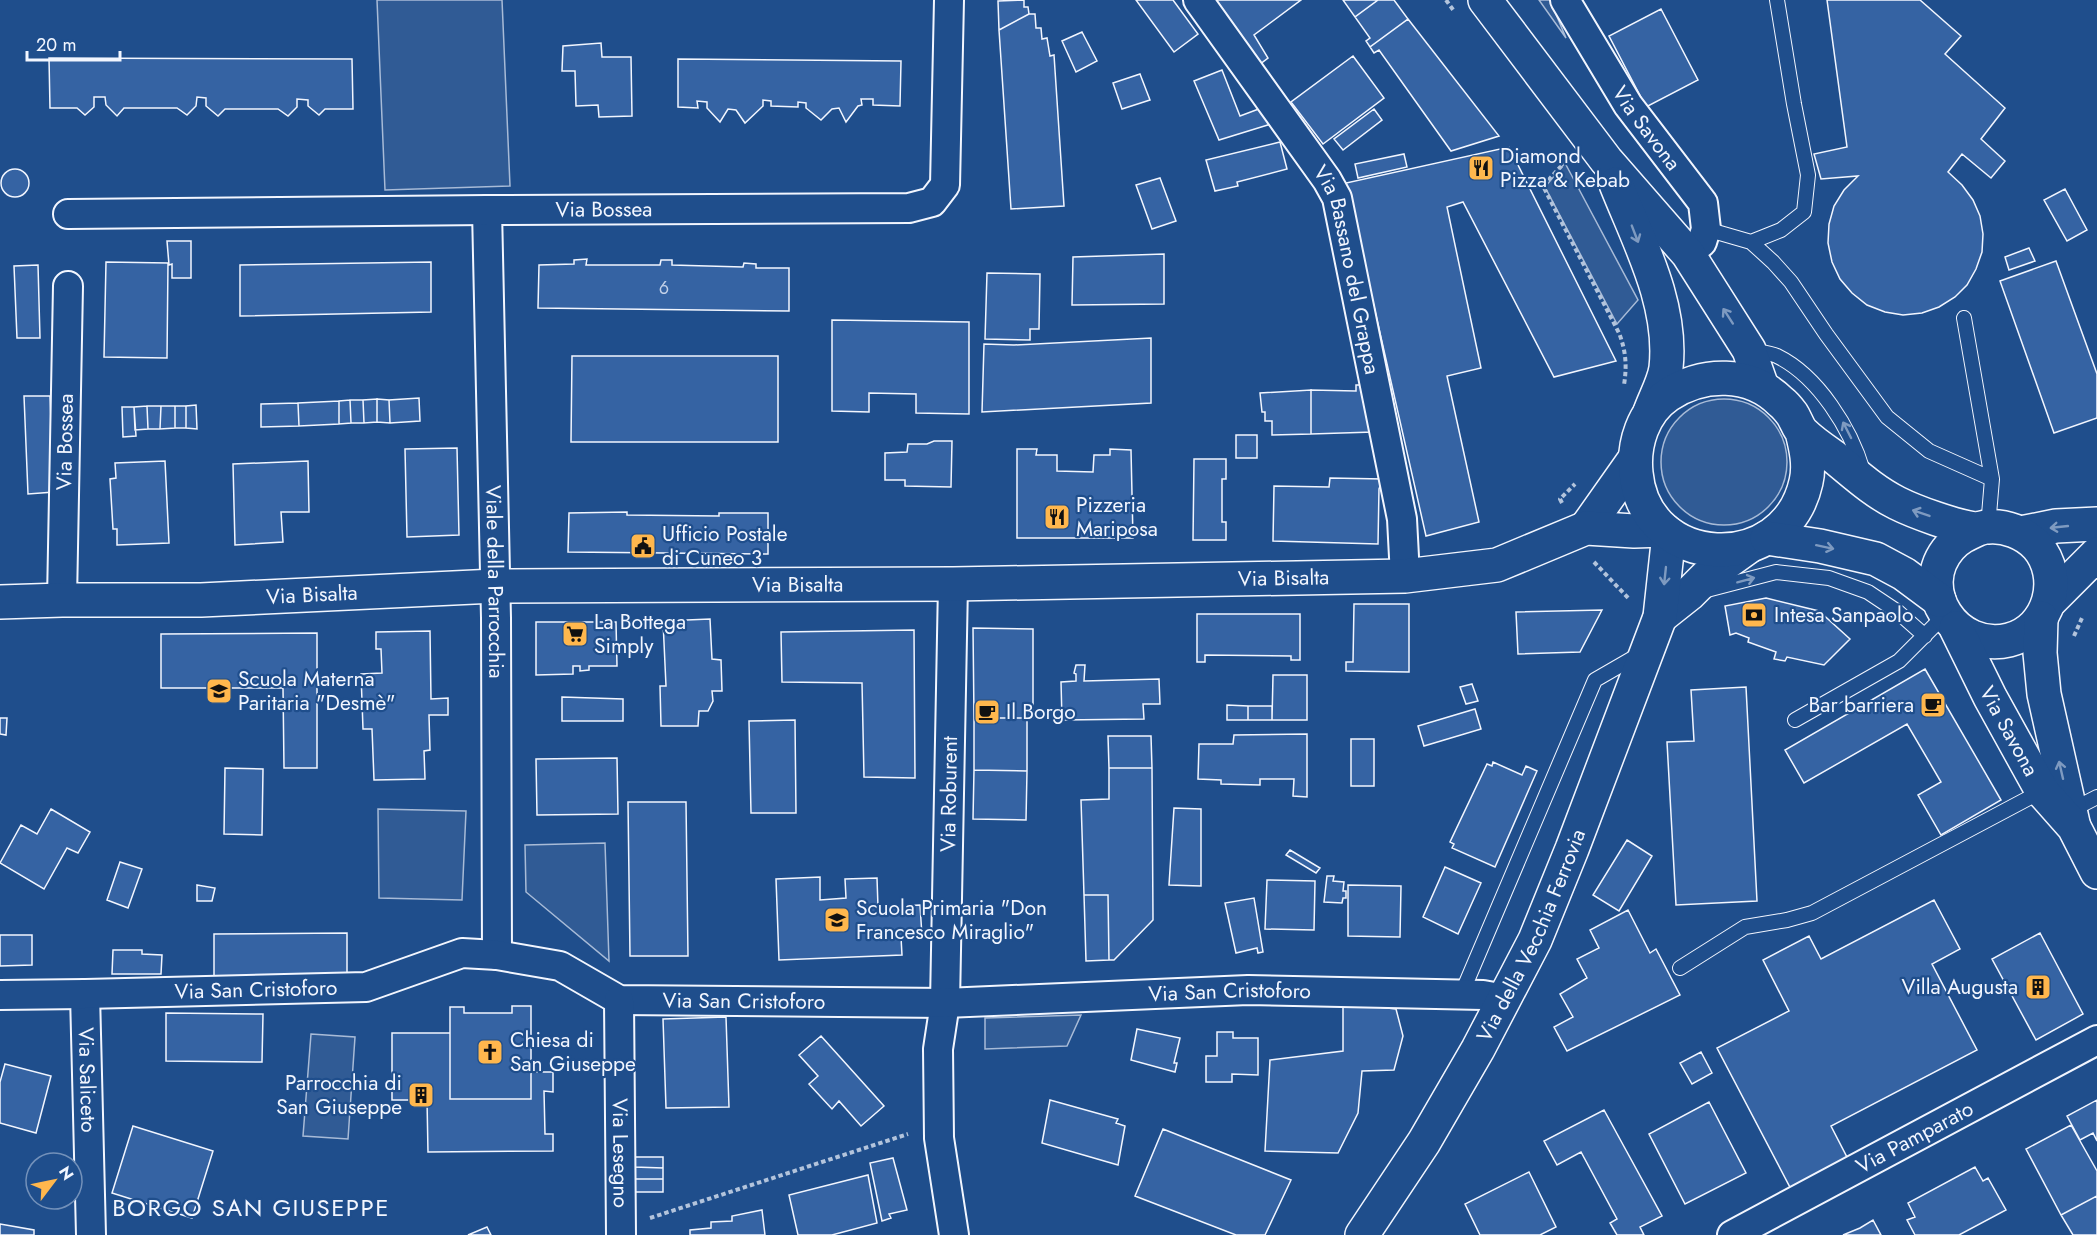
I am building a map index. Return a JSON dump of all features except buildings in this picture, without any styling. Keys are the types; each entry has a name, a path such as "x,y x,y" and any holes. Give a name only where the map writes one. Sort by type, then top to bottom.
{"street":[{"name":"Via Bossea","path":"68,214 909,208 932,202 945,184 949,0"},
{"name":"Via Bassano del Grappa","path":"1197,0 1327,180 1337,198 1402,519 1405,576"},
{"name":"Via Savona","path":"1485,0 1606,160 1697,241 1749,350 1762,387"},
{"name":"Via Savona","path":"1565,0 1628,105 1703,203 1697,241"},
{"name":"Via Savona","path":"1606,160 1658,292 1666,324 1666,370 1649,416"},
{"name":"Viale della Parrocchia","path":"487,210 495,586 497,955"},
{"name":"Via Bossea","path":"62,600 68,286"},
{"path":"1660,617 1706,577 1758,543 1786,523 1799,503 1807,480 1808,456 1802,432 1792,414 1779,399 1762,387 1738,379 1713,377 1688,384 1666,397 1641,429 1634,460 1637,486 1647,510 1667,532 1687,544 1707,550 1723,551 1758,543"},
{"path":"1802,432 1878,494 1908,509 1983,528 2005,527 2021,533 2037,546 2048,562 2052,582 2045,610"},
{"path":"1586,528 1634,460"},
{"path":"2021,533 2056,526 2097,524"},
{"name":"Via Bisalta","path":"0,602 201,600 495,586 953,584 1405,576 1497,565 1586,528 1667,532"},
{"path":"1983,528 1961,537 1948,549 1940,564 1936,582 1941,620 1972,638 1991,642 2010,640 2027,632 2097,554"},
{"name":"Via della Vecchia Ferrovia","path":"1362,1235 1424,1142 1505,999 1534,940 1564,869 1660,617 1667,532"},
{"name":"Via Savona","path":"1758,543 1820,546 1876,559 1904,574 1941,620 1990,697 2042,790 2080,812"},
{"name":"Via Roburent","path":"953,584 945,1003 938,1049 939,1138 954,1235"},
{"name":"Via Savona","path":"2045,610 2040,653 2044,694 2097,872"},
{"name":"Via San Cristoforo","path":"0,995 366,987 462,953 497,955 560,966 619,1000 945,1003 1248,990 1483,995 1505,999"},
{"name":"Via Saliceto","path":"85,994 91,1235"},
{"name":"Via Lesegno","path":"619,1000 621,1231"},
{"name":"Via Pamparato","path":"1732,1235 2097,1040"}],"lane":[{"path":"1697,241 1751,242 1782,230 1804,212 1808,175 1777,0"},
{"path":"1751,242 1791,282 1887,417 1929,451 1992,479"},
{"path":"1964,318 1992,479 1983,528"},
{"path":"1749,350 1775,355 1801,371 1839,416 1857,450 1866,485"},
{"path":"1689,594 1776,572 1829,578 1868,592 1898,612 1941,620"},
{"path":"1795,720 1899,661 1941,620"},
{"path":"1461,995 1595,680 1649,648"},
{"path":"1680,968 1745,927 1812,913 2042,790"}],"path":[{"path":"1565,162 1543,186 1619,333 1625,351 1626,369 1623,388"},
{"path":"1560,499 1581,477"},
{"path":"1593,561 1634,605 1660,617"},
{"path":"621,1231 939,1124"}],"shaded area":[{"path":"377,0 502,0 510,186 385,190"},
{"path":"1539,0 1550,0 1566,38"},
{"path":"1565,163 1638,300 1617,324 1545,187"},
{"path":"1724,399 1748,403 1769,417 1783,438 1787,462 1783,486 1769,507 1748,521 1724,525 1700,521 1679,507 1665,486 1661,462 1665,438 1679,417 1700,403"},
{"path":"378,809 466,811 462,900 379,898"},
{"path":"605,843 609,961 526,892 525,845"},
{"path":"1081,1015 1067,1046 985,1049 985,1018"},
{"path":"311,1034 355,1037 348,1139 303,1136"}],"place":[{"name":"Diamond Pizza & Kebab","path":"1481,168"},
{"name":"Pizzeria Mariposa","path":"1057,517"},
{"name":"Ufficio Postale di Cuneo 3","path":"643,546"},
{"name":"Intesa Sanpaolo","path":"1754,615"},
{"name":"La Bottega Simply","path":"575,634"},
{"name":"Scuola Materna Paritaria \"Desmè\"","path":"219,691"},
{"name":"Bar barriera","path":"1933,705"},
{"name":"Il Borgo","path":"987,712"},
{"name":"Scuola Primaria \"Don Francesco Miraglio\"","path":"837,920"},
{"name":"Villa Augusta","path":"2038,987"},
{"name":"Chiesa di San Giuseppe","path":"490,1052"},
{"name":"Parrocchia di San Giuseppe","path":"421,1095"}],"district":[{"name":"BORGO SAN GIUSEPPE","path":"251,1207"}]}
